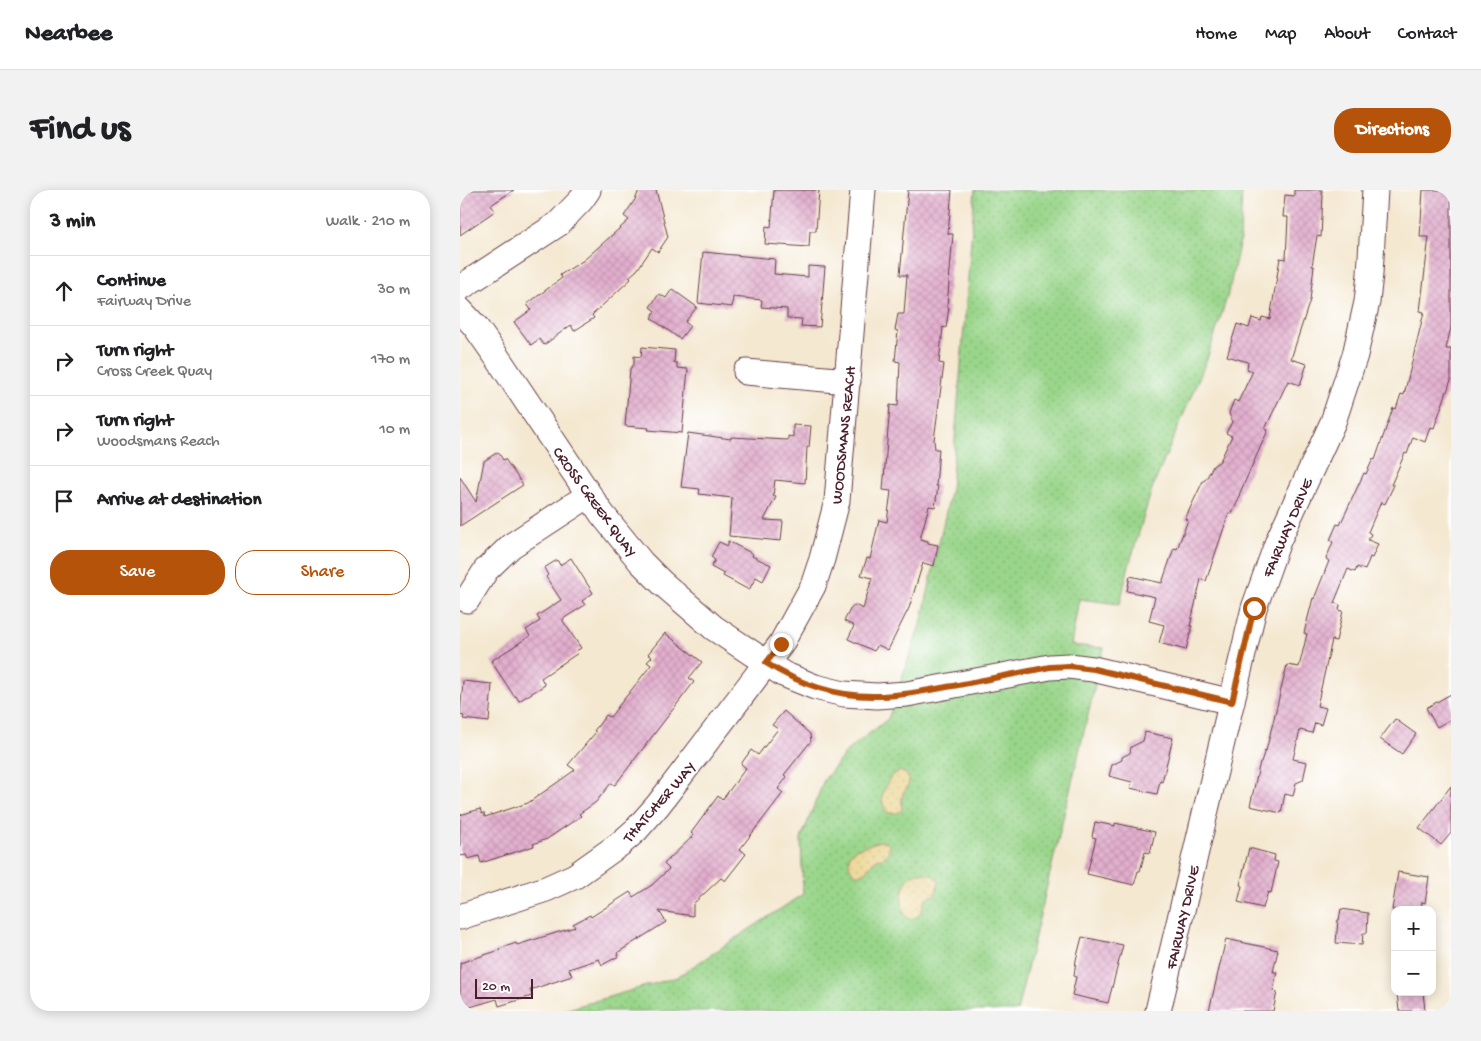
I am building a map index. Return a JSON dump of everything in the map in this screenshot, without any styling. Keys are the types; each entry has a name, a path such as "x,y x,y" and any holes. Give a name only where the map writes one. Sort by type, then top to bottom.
{"street":[{"path":"460,288 558,224 588,190"},
{"name":"WOODSMANS REACH","path":"766,663 786,635 813,586 837,501 863,190"},
{"name":"FAIRWAY DRIVE","path":"1158,1011 1254,608 1278,541 1333,422 1351,371 1367,302 1375,190"},
{"name":"CROSS CREEK QUAY","path":"460,310 475,326 553,442 573,468 602,514 630,548 662,583 714,628 783,674 815,687 844,694 869,696 907,694 1050,667 1069,666 1094,669 1232,702"},
{"path":"746,372 848,381"},
{"path":"467,600 486,570 511,546 589,494"},
{"name":"THATCHER WAY","path":"460,917 546,890 574,876 620,844 636,830 658,805 766,663"}],"green space":[{"path":"975,190 1242,190 1240,240 1229,291 1207,359 1152,489 1128,569 1120,604 1079,599 1071,645 1104,648 1017,1011 561,1011 677,977 803,894 801,839 824,780 848,750 888,719 922,619 951,489"}],"sand":[{"path":"900,771 906,774 909,781 902,797 902,810 897,813 888,813 882,799 884,790 891,776"},
{"path":"880,841 886,842 889,845 889,851 884,857 875,860 864,874 855,874 849,865 850,854 856,849"},
{"path":"917,873 929,874 939,881 935,895 926,898 919,915 908,919 903,907 902,893 907,881"}],"building":[{"path":"460,190 514,190 491,205 495,211 460,235"},
{"path":"639,190 656,190 668,237 658,252 652,248 637,270 629,277 631,279 592,315 594,318 574,331 571,325 544,345 539,339 531,345 514,322 531,310 527,304 562,278 560,275 584,260 629,220 624,216"},
{"path":"774,190 819,190 816,231 810,231 809,247 765,244 766,226 771,227"},
{"path":"908,190 952,190 948,234 953,234 947,307 949,307 946,328 943,327 939,363 944,364 934,440 935,449 939,449 936,486 938,486 935,507 929,506 920,539 938,545 934,566 923,563 909,608 888,650 878,645 874,651 848,639 854,626 844,621 852,606 854,607 855,605 863,609 872,578 861,575 867,558 870,559 879,520 887,522 891,491 883,490 890,405 898,406 900,362 895,361 898,331 895,330 898,314 904,314 907,275 900,275"},
{"path":"1294,190 1322,190 1323,195 1321,237 1317,236 1312,266 1314,266 1310,300 1291,359 1307,364 1300,385 1288,381 1265,429 1268,430 1232,514 1229,513 1206,581 1201,579 1186,650 1159,643 1164,625 1149,621 1155,597 1127,591 1130,576 1162,583 1174,548 1177,549 1188,520 1185,519 1203,481 1213,466 1220,461 1232,436 1226,433 1232,422 1229,413 1234,400 1238,402 1253,371 1247,369 1248,362 1227,356 1237,324 1249,328 1252,318 1261,321 1262,317 1270,319 1280,258 1286,259 1288,217 1283,217 1285,195 1294,196"},
{"path":"1423,190 1451,190 1451,327 1446,349 1451,349 1451,380 1434,428 1430,427 1425,442 1413,437 1407,454 1405,453 1391,485 1394,485 1385,504 1381,502 1368,532 1371,534 1368,540 1378,544 1372,558 1370,557 1365,570 1357,567 1355,572 1348,569 1334,603 1340,605 1339,610 1343,611 1336,641 1332,640 1317,706 1326,708 1321,725 1315,723 1312,733 1300,730 1293,759 1307,762 1303,780 1296,783 1293,796 1285,794 1281,813 1250,806 1260,762 1266,751 1287,665 1299,667 1307,634 1304,633 1313,598 1329,561 1326,559 1333,542 1330,540 1337,524 1340,525 1364,473 1366,474 1373,459 1375,460 1393,408 1396,409 1401,394 1404,395 1424,312 1420,311 1429,237 1420,237"},
{"path":"703,252 775,259 774,274 808,277 808,266 825,267 820,327 801,326 802,319 787,318 787,309 761,307 762,300 733,297 732,307 698,303"},
{"path":"672,289 697,307 685,322 690,326 680,339 651,318 655,311 650,307 659,294 666,298"},
{"path":"642,347 675,350 674,363 677,363 677,368 688,369 682,433 625,426 630,369 634,364 634,356 641,357"},
{"path":"793,425 811,426 809,447 807,447 805,483 775,480 773,496 776,497 764,520 783,521 781,541 729,536 732,498 699,494 700,489 681,487 688,433 731,439 731,437 788,440 788,436 793,437"},
{"path":"498,452 523,485 460,526 460,477 476,502 484,461"},
{"path":"728,541 771,565 763,581 756,577 749,590 711,567 715,560 711,557 719,542 728,546"},
{"path":"571,558 593,593 582,601 585,605 563,619 581,648 576,651 578,653 541,678 545,685 519,701 491,661 530,636 526,630 540,621 537,616 561,600 546,577 548,575 544,568 557,560 560,565"},
{"path":"665,633 702,662 689,678 694,682 615,785 611,783 596,802 579,814 581,816 547,839 533,844 534,846 481,863 479,856 468,859 466,855 460,856 460,815 480,809 485,817 528,803 575,770 568,765 596,732 594,731 606,715 610,717 651,665 647,662 652,657 648,654"},
{"path":"463,681 492,684 489,722 463,719 464,716 460,715"},
{"path":"1451,694 1451,719 1437,727 1426,708"},
{"path":"784,711 810,734 811,741 784,775 787,777 778,789 783,793 740,849 746,854 725,881 721,878 693,904 693,916 659,911 666,922 617,953 619,956 602,965 599,959 569,969 572,976 530,990 532,996 499,1006 497,999 460,1010 460,963 516,943 517,945 575,927 573,924 590,915 591,917 630,892 633,897 652,885 669,869 664,864 694,835 691,833 718,796 722,800 746,768 741,764 751,750 758,755 778,729 772,725"},
{"path":"1395,719 1416,734 1402,754 1380,739"},
{"path":"1145,732 1173,738 1162,782 1160,781 1157,794 1130,788 1132,782 1109,776 1112,765 1130,753 1131,747 1143,741"},
{"path":"1451,786 1451,833 1441,845 1419,828"},
{"path":"1095,822 1115,826 1115,823 1155,832 1150,853 1145,852 1134,885 1087,874 1096,838 1092,837"},
{"path":"1249,848 1275,855 1274,861 1278,862 1271,893 1268,892 1263,908 1238,902"},
{"path":"1398,872 1429,877 1425,903 1422,902 1422,906 1393,906"},
{"path":"1341,909 1368,913 1367,933 1363,933 1362,945 1336,943"},
{"path":"1082,937 1123,945 1108,1003 1072,995 1076,977 1074,976 1076,960"},
{"path":"1226,939 1278,950 1273,972 1277,972 1273,991 1277,992 1273,1011 1209,1011"},
{"path":"1397,996 1423,996 1425,1011 1399,1011"}],"route":[{"path":"781,644 766,663 783,674 815,687 844,694 877,696 907,694 1050,667 1069,666 1094,669 1232,702 1254,608"}]}
